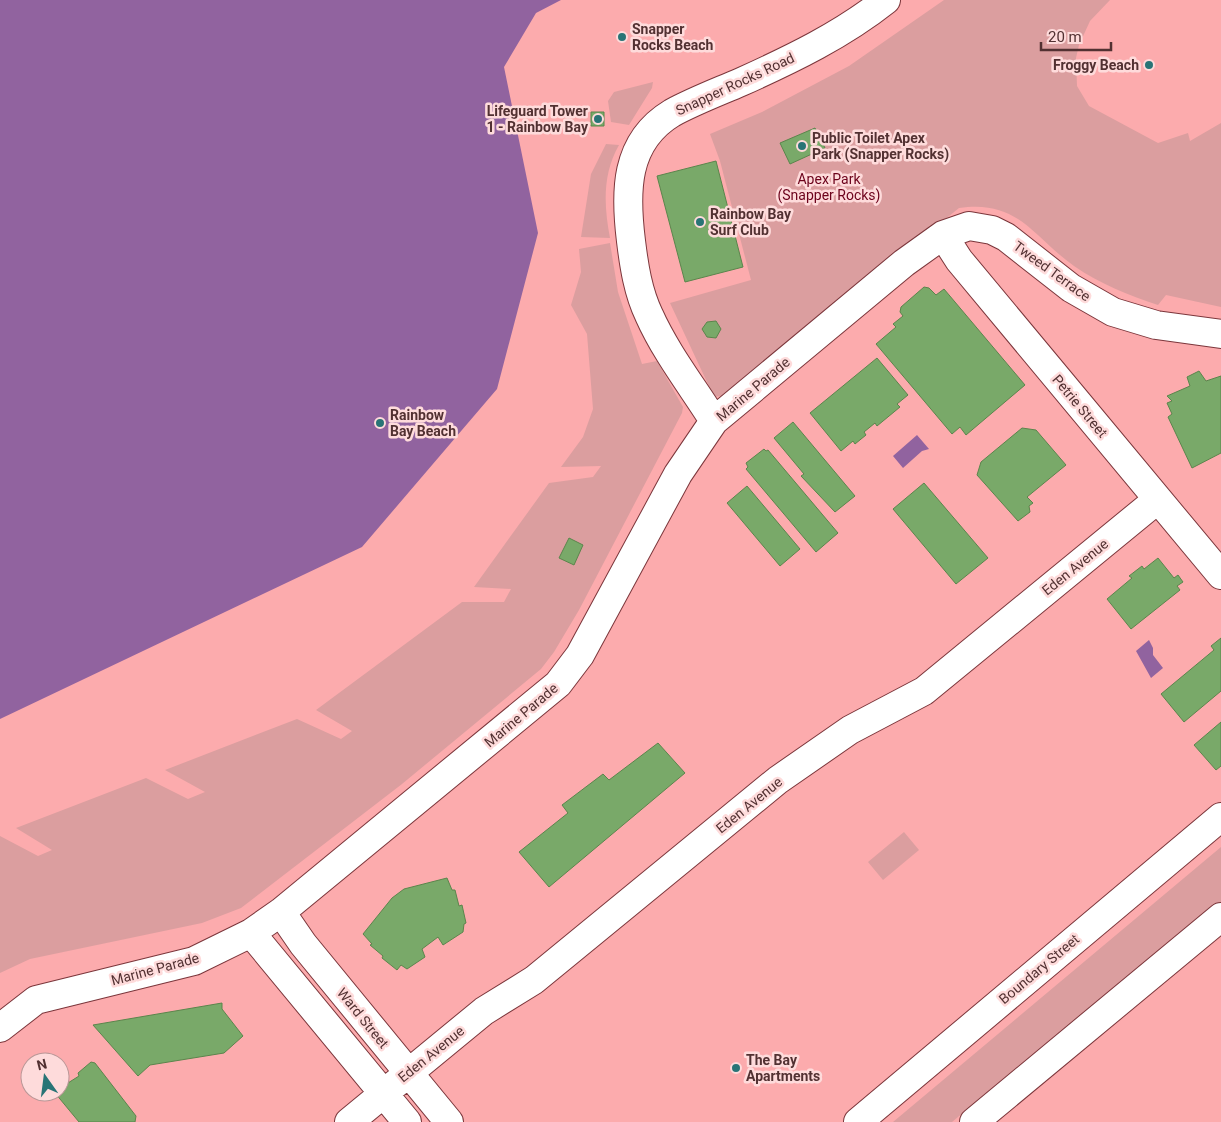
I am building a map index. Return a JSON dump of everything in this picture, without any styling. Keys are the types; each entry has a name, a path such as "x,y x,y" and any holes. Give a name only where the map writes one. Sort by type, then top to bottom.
{"street":[{"name":"Snapper Rocks Road","path":"714,421 665,348 648,313 639,288 626,205 631,166 647,134 671,114 785,62 859,21 886,0"},
{"name":"Tweed Terrace","path":"942,235 969,226 992,230 1006,237 1071,288 1113,312 1156,325 1221,334"},
{"name":"Marine Parade","path":"0,1028 36,1000 194,961 251,933 280,912 558,684 580,655 678,474 714,421 904,263 942,235"},
{"name":"Petrie Street","path":"942,235 959,260 1221,575"},
{"name":"Eden Avenue","path":"349,1122 484,1011 534,980 778,780 850,730 924,691 1157,500"},
{"name":"Boundary Street","path":"858,1122 1221,817"},
{"name":"Ward Street","path":"280,912 303,944 448,1122"},
{"path":"974,1122 1221,917"},
{"path":"251,933 407,1122"}],"green space":[{"name":"Apex Park (Snapper Rocks)","path":"944,0 1110,0 1090,21 1079,45 1076,58 1077,86 1089,106 1158,143 1188,133 1190,141 1221,123 1221,307 1166,295 1158,305 1136,297 1104,284 1074,266 1011,215 996,209 979,207 959,208 729,395 714,397 670,303 751,280 720,161 710,134 762,112 849,66"},
{"path":"653,82 652,88 629,125 611,122 608,101 614,92"},
{"path":"606,144 619,145 613,156 607,179 606,214 610,238 581,237 591,174"},
{"path":"610,243 618,292 642,364 657,361 683,407 682,413 579,610 554,652 541,669 402,784 241,908 202,923 30,959 0,973 0,836 38,856 52,850 16,828 146,778 188,799 205,792 165,770 297,719 341,739 352,731 316,710 462,602 504,602 511,589 474,587 549,483 593,477 601,466 561,467 583,437 593,409 587,334 571,305 581,272 579,249"},
{"path":"904,832 919,850 883,880 868,862"},
{"path":"1221,847 1221,902 1195,920 952,1122 893,1122"}],"shaded area":[{"path":"0,0 561,0 536,13 504,67 538,233 497,389 362,547 0,719"},
{"path":"917,435 929,449 922,451 903,468 893,456"},
{"path":"1149,640 1153,648 1153,655 1163,668 1151,678 1136,651"}],"building":[{"name":"Lifeguard Tower 1 - Rainbow Bay","path":"591,112 604,112 604,126 591,126"},
{"name":"Public Toilet Apex Park (Snapper Rocks)","path":"815,128 825,148 790,164 780,143"},
{"name":"Rainbow Bay Surf Club","path":"716,161 743,267 685,282 657,176"},
{"path":"924,287 929,288 936,295 944,289 1025,385 966,435 960,427 952,434 876,344 896,327 893,324 903,316 900,312 901,307"},
{"path":"716,321 721,329 716,338 707,337 702,329 707,322"},
{"path":"877,358 908,395 897,404 900,407 877,426 875,423 864,432 866,435 855,444 853,441 841,451 810,413"},
{"path":"1199,371 1206,381 1221,376 1221,453 1192,468 1168,417 1172,414 1167,403 1172,401 1167,396 1190,386 1187,377"},
{"path":"793,422 855,496 835,512 801,476 804,474 774,438"},
{"path":"1022,428 1036,430 1066,465 1027,497 1033,503 1029,506 1030,512 1018,521 977,475 981,462"},
{"path":"764,449 768,450 838,533 816,552 746,469 748,467 746,463"},
{"path":"924,483 988,558 956,584 893,509"},
{"path":"747,486 800,549 780,566 727,503"},
{"path":"569,538 583,545 574,565 559,558"},
{"path":"1158,558 1174,578 1178,575 1183,582 1177,586 1180,590 1131,629 1107,599 1132,578 1129,576 1142,566 1144,569"},
{"path":"1221,638 1221,691 1184,722 1161,694 1214,650 1211,646"},
{"path":"1221,722 1221,766 1216,770 1194,745"},
{"path":"658,743 685,773 549,887 519,852 568,813 562,805 603,774 609,780"},
{"path":"447,878 452,890 455,890 459,906 462,905 466,923 464,924 463,932 443,945 438,937 422,949 425,957 407,969 401,965 397,970 382,958 383,956 370,945 372,944 363,934 392,898 404,889"},
{"path":"222,1003 222,1009 243,1036 224,1053 150,1065 138,1076 93,1025"},
{"path":"91,1062 95,1063 136,1116 135,1122 79,1122 62,1102 70,1102 70,1082 79,1076 78,1073"}],"place":[{"name":"Snapper Rocks Beach","path":"622,37"},
{"name":"Froggy Beach","path":"1149,65"},
{"name":"Lifeguard Tower 1 - Rainbow Bay","path":"598,119"},
{"name":"Public Toilet Apex Park (Snapper Rocks)","path":"802,146"},
{"name":"Rainbow Bay Surf Club","path":"700,222"},
{"name":"Rainbow Bay Beach","path":"380,423"},
{"name":"The Bay Apartments","path":"736,1068"}]}
